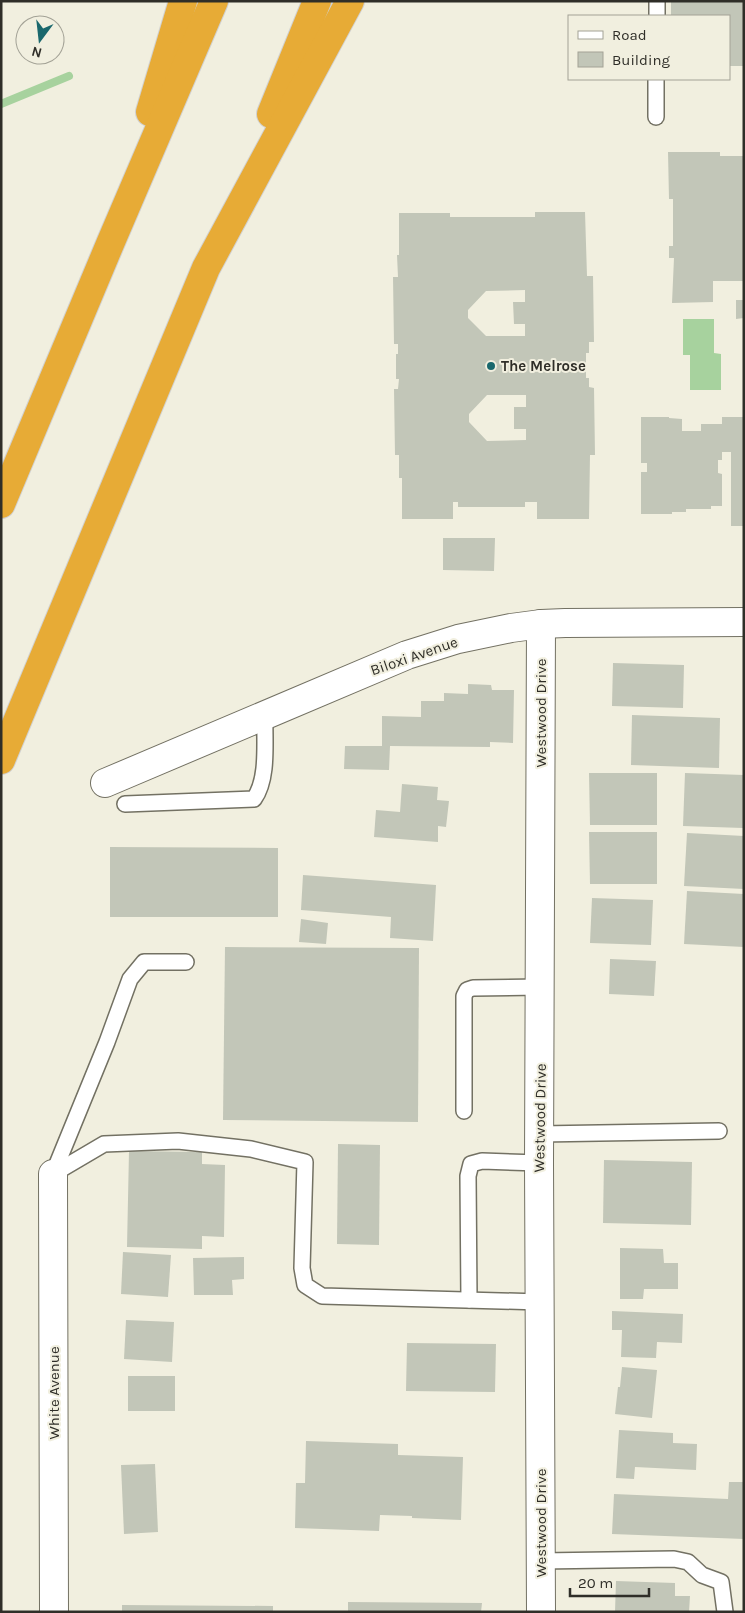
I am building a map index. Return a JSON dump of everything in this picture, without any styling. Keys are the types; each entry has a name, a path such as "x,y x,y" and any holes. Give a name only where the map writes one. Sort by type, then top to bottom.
{"highway":[{"path":"110,244 184,1"},
{"path":"1,504 214,1"},
{"path":"221,239 317,1"},
{"path":"1,760 206,268 350,1"}],"street":[{"name":"Biloxi Avenue","path":"106,783 407,655 458,639 511,628 565,622 744,622"},
{"name":"Westwood Drive","path":"541,624 539,1162 541,1612"},
{"name":"White Avenue","path":"53,1174 54,1612"}],"lane":[{"path":"657,1 657,15"},
{"path":"656,80 656,117"},
{"path":"124,804 254,798 260,791 264,772 265,715"},
{"path":"53,1174 107,1042 130,979 144,962 186,962"},
{"path":"464,1111 464,996 467,990 473,988 540,987"},
{"path":"540,1134 719,1131"},
{"path":"53,1174 104,1144 178,1141 251,1149 305,1162 302,1268 305,1285 322,1296 540,1302"},
{"path":"469,1300 468,1176 470,1164 482,1161 539,1162"},
{"path":"541,1561 674,1559 688,1562 702,1576 721,1582 725,1612"}],"shaded area":[{"path":"683,319 714,319 714,353 721,354 721,390 690,390 690,355 683,355"}],"building":[{"path":"671,1 744,1 744,66 730,66 730,15 671,15"},
{"path":"668,152 720,152 720,156 744,156 744,281 713,281 713,302 672,303 674,258 669,258 669,246 673,246 673,199 669,199"},
{"name":"The Melrose","path":"535,212 585,212 587,276 593,276 594,342 589,342 589,353 586,353 586,378 589,378 589,387 594,388 595,455 590,455 589,519 537,519 537,502 525,502 525,507 458,507 458,502 453,502 453,519 402,519 402,478 399,478 399,455 395,455 394,389 398,389 399,379 396,379 398,344 394,344 393,277 398,277 399,213 450,213 450,217 535,217","holes":["525,290 525,302 513,302 514,324 525,324 525,336 486,336 468,318 468,310 486,291","487,395 526,395 526,407 514,407 514,429 526,429 526,440 487,441 469,422 469,414"]},
{"path":"736,300 744,300 744,318 736,319"},
{"path":"641,417 682,419 682,431 701,431 701,424 722,424 722,417 744,417 744,526 731,526 731,452 722,452 722,460 718,460 718,473 722,474 722,506 711,506 711,509 686,509 686,512 672,512 672,514 641,514 641,472 647,472 647,463 641,463"},
{"path":"443,538 495,538 494,571 443,570"},
{"path":"613,663 684,665 683,708 612,706"},
{"path":"468,684 491,685 492,690 514,690 513,743 490,742 490,747 390,746 389,770 344,769 345,746 382,746 382,716 421,717 421,701 444,701 444,693 468,694"},
{"path":"632,715 720,718 719,768 631,765"},
{"path":"589,773 657,773 657,825 590,825"},
{"path":"685,773 744,775 743,828 683,826"},
{"path":"402,784 438,787 437,800 449,801 446,827 438,826 438,842 374,837 376,810 400,812"},
{"path":"589,832 657,832 657,884 590,884"},
{"path":"687,833 744,836 744,889 684,886"},
{"path":"110,847 278,848 278,917 110,917"},
{"path":"303,875 436,885 433,941 390,938 391,917 301,910"},
{"path":"687,891 744,894 744,947 684,944"},
{"path":"592,898 653,900 651,945 590,943"},
{"path":"301,919 328,923 326,944 299,942"},
{"path":"225,947 419,948 418,1122 223,1120"},
{"path":"610,959 656,961 654,996 609,994"},
{"path":"338,1144 380,1145 379,1245 337,1244"},
{"path":"129,1151 202,1152 202,1164 225,1165 224,1237 202,1236 202,1249 127,1247"},
{"path":"604,1160 692,1162 691,1225 603,1223"},
{"path":"620,1248 663,1249 664,1263 678,1263 678,1289 644,1289 643,1299 620,1299"},
{"path":"123,1252 171,1255 168,1297 121,1294"},
{"path":"244,1257 244,1279 232,1280 233,1295 194,1295 193,1258"},
{"path":"612,1311 683,1314 682,1343 657,1342 656,1358 621,1357 622,1330 612,1330"},
{"path":"126,1320 174,1322 172,1362 124,1359"},
{"path":"407,1343 496,1344 495,1392 406,1391"},
{"path":"622,1367 657,1370 652,1418 615,1414"},
{"path":"128,1376 175,1376 175,1411 128,1411"},
{"path":"619,1430 673,1433 673,1443 697,1444 696,1470 635,1467 634,1479 616,1478"},
{"path":"306,1441 398,1444 398,1455 463,1457 461,1520 380,1515 379,1531 295,1528 296,1483 305,1483"},
{"path":"155,1464 158,1532 124,1534 121,1465"},
{"path":"729,1482 744,1482 744,1539 612,1534 614,1494 728,1499"},
{"path":"616,1581 675,1583 675,1596 690,1596 689,1612 615,1612"},
{"path":"348,1602 482,1603 481,1612 348,1612"},
{"path":"122,1605 273,1606 273,1612 122,1612"}],"waterway":[{"path":"1,104 69,76"}],"place":[{"name":"The Melrose","path":"491,366"}]}
